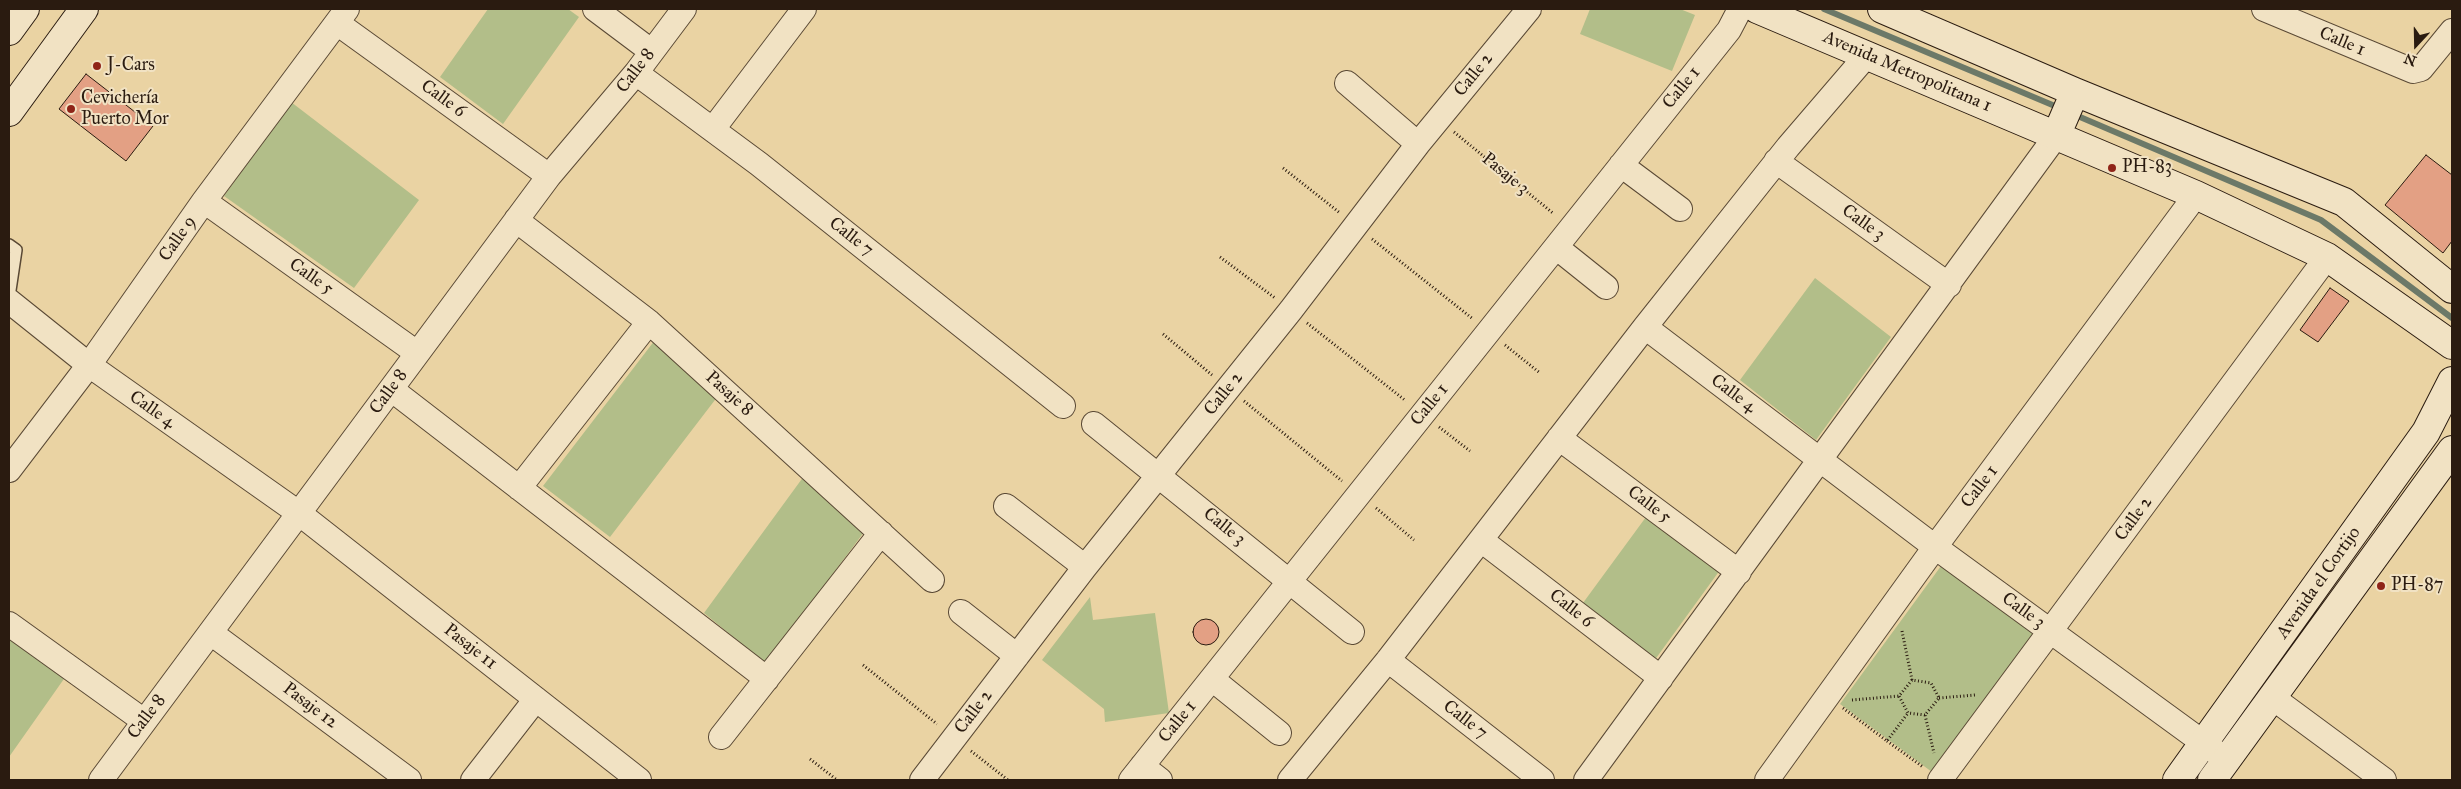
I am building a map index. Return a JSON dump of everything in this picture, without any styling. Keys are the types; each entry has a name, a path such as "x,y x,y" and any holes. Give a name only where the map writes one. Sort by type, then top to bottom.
{"street":[{"path":"9,31 25,9"},
{"path":"9,112 84,9"},
{"path":"595,9 650,51"},
{"name":"Calle 8","path":"101,780 549,176 636,73 650,51 684,9"},
{"path":"713,129 804,9"},
{"name":"Calle 2","path":"922,780 1085,568 1291,310 1418,144 1528,9"},
{"name":"Calle 1","path":"1144,776 1212,680 1358,494 1729,30 1740,9"},
{"name":"Avenida Metropolitana 1","path":"1758,9 1867,55 2058,131 2327,257 2452,345"},
{"path":"1882,9 2073,97 2344,202 2452,288"},
{"name":"Calle 1","path":"2264,9 2291,14 2413,71 2421,70 2452,31"},
{"name":"Calle 6","path":"342,16 549,176"},
{"name":"Calle 9","path":"9,470 89,365 204,201 342,16"},
{"path":"1294,779 1776,161 1867,55"},
{"name":"Calle 7","path":"636,73 713,129 1063,406"},
{"path":"1347,83 1418,144"},
{"path":"1586,780 1949,285 2058,131 2073,97"},
{"name":"Calle 3","path":"1776,161 1949,285"},
{"path":"1621,165 1680,210"},
{"name":"Calle 1","path":"1767,780 1935,547 2196,195"},
{"name":"Calle 5","path":"204,201 417,353"},
{"name":"Pasaje 8","path":"516,220 649,322 932,580"},
{"path":"1556,247 1606,287"},
{"name":"Calle 2","path":"1942,778 2052,632 2327,257"},
{"name":"Calle 4","path":"9,299 89,365 300,514"},
{"path":"518,488 649,322"},
{"name":"Calle 4","path":"1645,327 1821,461"},
{"name":"Avenida el Cortijo","path":"2177,780 2426,432 2452,381"},
{"path":"391,389 767,679"},
{"name":"Calle 3","path":"1094,424 1159,474 1352,632"},
{"name":"Calle 5","path":"1559,438 1739,572"},
{"name":"Avenida el Cortijo","path":"2220,770 2452,450"},
{"name":"Calle 3","path":"1821,461 1935,547 2204,742 2220,770"},
{"path":"1006,506 1085,568"},
{"name":"Pasaje 11","path":"300,514 639,780"},
{"path":"721,737 882,533"},
{"name":"Calle 6","path":"1481,540 1661,678"},
{"path":"961,612 1017,656"},
{"path":"9,624 144,721"},
{"name":"Pasaje 12","path":"210,632 409,780"},
{"name":"Calle 7","path":"1388,660 1542,780"},
{"path":"1212,680 1279,733"},
{"path":"2273,698 2384,780"},
{"path":"473,780 536,699"}],"lane":[{"path":"9,245 16,250 9,299"}],"path":[{"name":"Pasaje 3","path":"1438,119 1571,228"},
{"path":"1283,168 1540,372"},
{"path":"1220,257 1291,310 1470,451"},
{"path":"1163,334 1414,540"},
{"path":"1888,612 1900,622 1912,680"},
{"path":"863,665 1008,780"},
{"path":"1829,694 1843,700 1899,696 1912,680"},
{"path":"1912,680 1931,683 1939,698"},
{"path":"1829,694 1887,741 1942,778"},
{"path":"1925,716 1939,698 1992,694 2000,700"},
{"path":"1899,696 1908,713"},
{"path":"1887,741 1908,713"},
{"path":"1908,713 1925,716"},
{"path":"1925,716 1936,766 1942,778"},
{"path":"810,759 837,780"}],"green space":[{"path":"488,9 568,9 579,17 503,124 440,77"},
{"path":"1590,9 1680,9 1695,15 1672,71 1580,34"},
{"path":"291,102 419,200 354,288 224,196"},
{"path":"1815,278 1891,337 1816,440 1740,380"},
{"path":"655,340 718,396 610,537 543,486"},
{"path":"804,476 864,532 766,664 704,613"},
{"path":"1646,517 1720,570 1654,661 1580,607"},
{"path":"1941,566 2037,634 1932,772 1840,704"},
{"path":"1090,597 1093,620 1155,613 1169,713 1105,722 1104,709 1042,660"},
{"path":"9,634 66,676 9,757"}],"building":[{"path":"86,74 153,126 126,161 59,109"},
{"path":"2426,155 2452,175 2452,241 2443,253 2385,205"},
{"path":"2330,288 2349,301 2318,342 2300,330"},
{"path":"1206,619 1215,623 1219,632 1215,641 1206,645 1197,641 1193,632 1197,623"}],"waterway":[{"path":"1824,9 2062,109"},
{"path":"2073,114 2321,220 2452,318"}],"place":[{"name":"J-Cars","path":"97,66"},
{"name":"Cevichería Puerto Mor","path":"71,109"},
{"name":"PH-83","path":"2112,168"},
{"name":"PH-87","path":"2381,586"}]}
